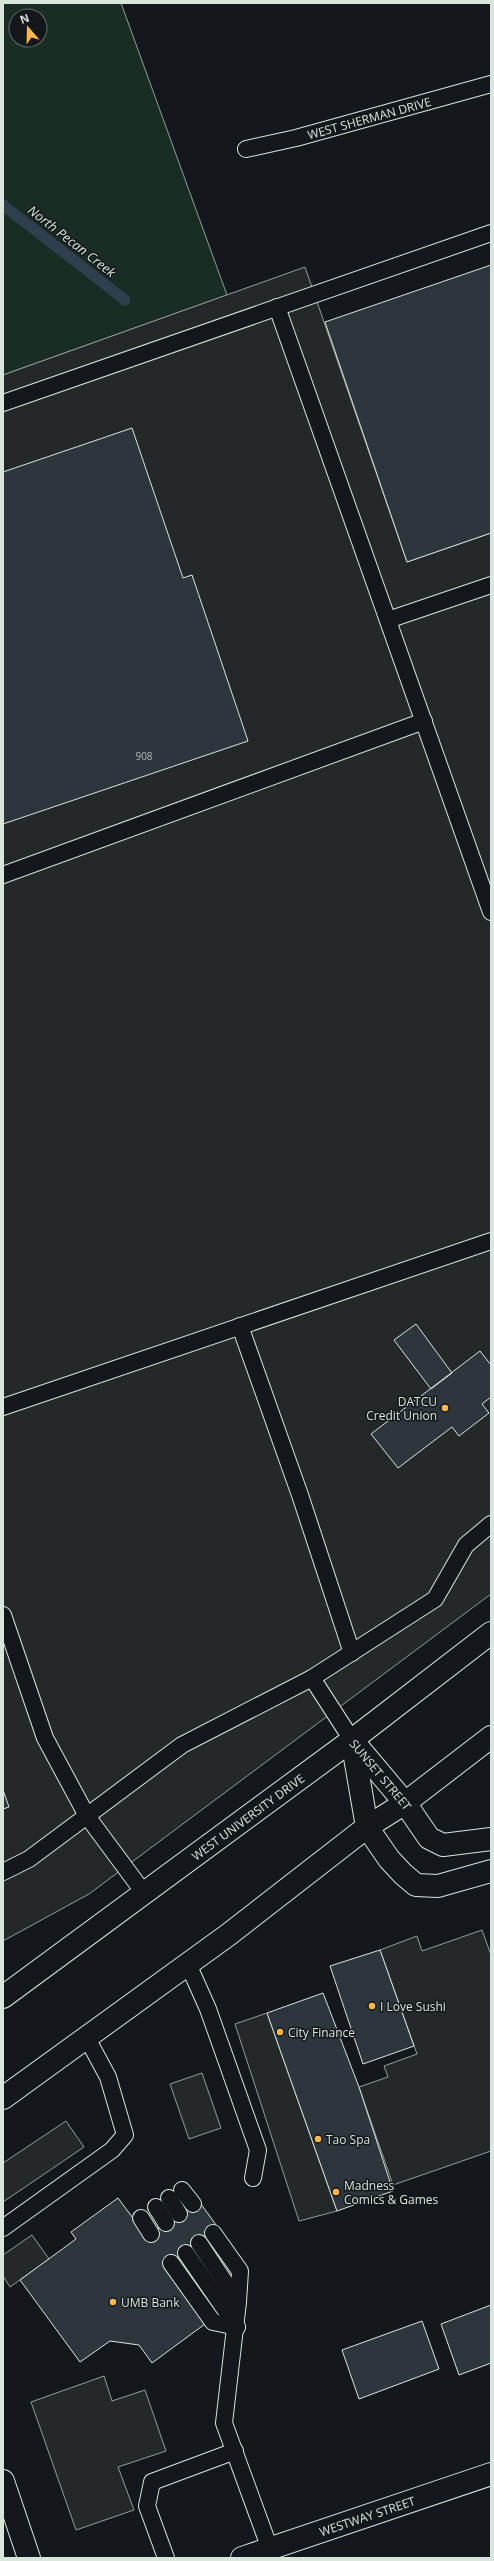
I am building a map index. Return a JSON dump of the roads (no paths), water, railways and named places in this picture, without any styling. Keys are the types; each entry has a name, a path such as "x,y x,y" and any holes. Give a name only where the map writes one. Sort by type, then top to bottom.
{"main road":[{"name":"WEST UNIVERSITY DRIVE","path":"3,1997 352,1740 491,1633"},
{"path":"3,2098 88,2038 188,1964 367,1827 405,1803 491,1737"},
{"name":"SUNSET STREET","path":"352,1740 405,1803 430,1838 443,1845 491,1839"},
{"name":"SUNSET STREET","path":"352,1740 367,1827 389,1859 416,1885 438,1886 491,1871"},
{"name":"WESTWAY STREET","path":"242,2558 491,2474"},
{"path":"3,2481 29,2558"}],"lane":[{"name":"WEST SHERMAN DRIVE","path":"246,149 296,138 491,84"},
{"path":"3,403 491,233"},
{"path":"277,307 491,912"},
{"path":"388,620 491,585"},
{"path":"3,875 424,721"},
{"path":"3,1407 491,1241"},
{"path":"240,1326 300,1495 352,1653"},
{"path":"3,1872 29,1859 182,1745 312,1678 434,1599 466,1545 491,1524"},
{"path":"3,1615 45,1738 87,1816 144,1893"},
{"path":"312,1678 352,1740"},
{"path":"188,1964 208,2009 258,2150 253,2178"},
{"path":"3,2228 112,2150 125,2135 108,2077 88,2038"},
{"path":"169,2198 193,2204"},
{"path":"169,2198 179,2214"},
{"path":"166,2223 169,2198"},
{"path":"141,2218 151,2234"},
{"path":"213,2234 240,2272 237,2327 224,2423 270,2549"},
{"path":"199,2243 238,2302"},
{"path":"186,2253 237,2327"},
{"path":"171,2263 213,2322 237,2327"},
{"path":"166,2558 146,2506 152,2482 235,2451"}],"waterway":[{"name":"North Pecan Creek","path":"3,205 125,300"}],"place":[{"name":"DATCU Credit Union","path":"445,1408"},
{"name":"I Love Sushi","path":"372,2006"},
{"name":"City Finance","path":"280,2032"},
{"name":"Tao Spa","path":"318,2139"},
{"name":"Madness Comics & Games","path":"336,2192"},
{"name":"UMB Bank","path":"113,2302"}]}
